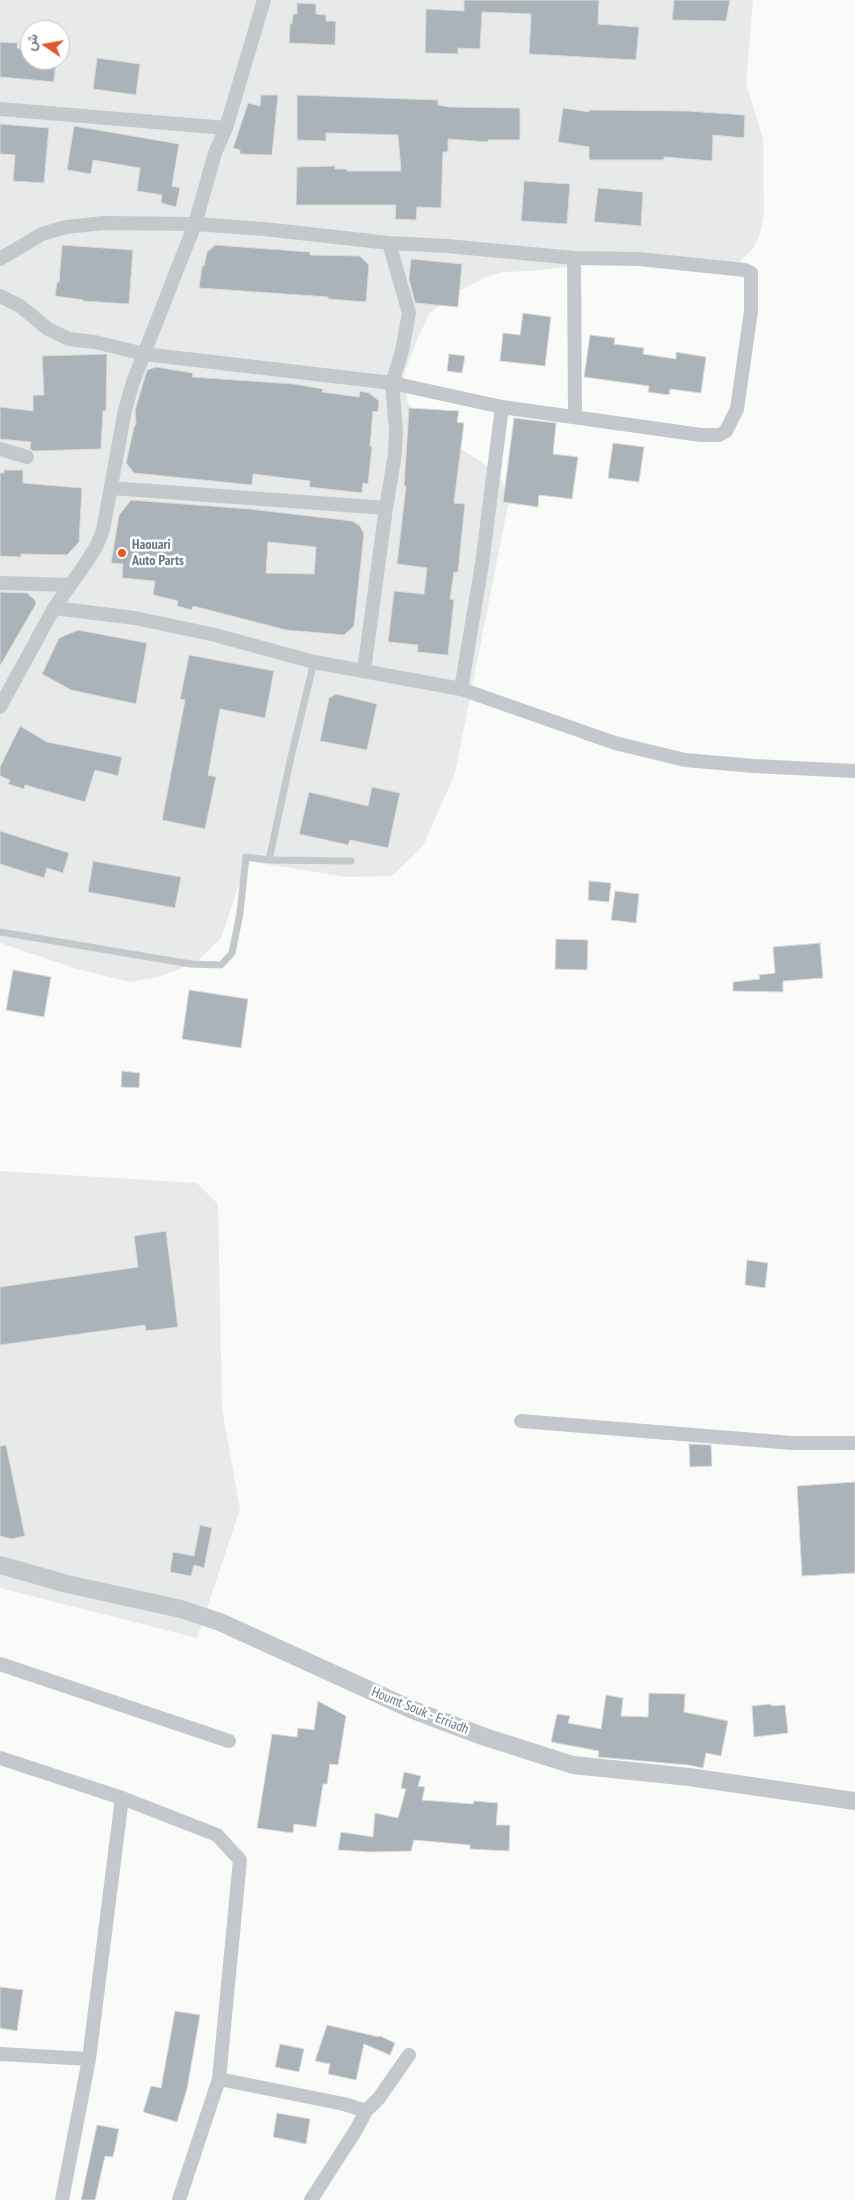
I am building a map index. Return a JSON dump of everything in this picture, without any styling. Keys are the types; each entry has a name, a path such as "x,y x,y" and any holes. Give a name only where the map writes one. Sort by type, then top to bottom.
{"street":[{"path":"0,707 54,608 97,544 102,530 125,410 133,382 195,224 215,153 226,128 264,0"},
{"path":"0,109 226,128"},
{"path":"0,258 42,234 66,227 104,223 195,224 310,233 389,243 447,246 574,258 639,259 734,269 751,273 750,311 737,409 726,431 719,434 701,435 502,407 392,382 144,354 95,342 69,339 48,329 20,306 0,296"},
{"path":"364,670 395,454 396,430 392,382 402,351 409,313 389,243"},
{"path":"574,258 575,417"},
{"path":"461,688 482,564 502,407"},
{"path":"0,449 26,457"},
{"path":"111,488 386,508"},
{"path":"0,583 70,585"},
{"path":"54,608 135,618 171,625 314,662 461,688 614,743 685,760 754,766 855,771"},
{"path":"521,1421 782,1443 855,1443"},
{"name":"Houmt Souk - Erriadh","path":"0,1565 67,1584 182,1609 220,1622 413,1710 485,1737 573,1765 707,1779 855,1801"},
{"path":"0,1664 228,1742"},
{"path":"0,1758 122,1798 217,1835 240,1860 219,2079 179,2200"},
{"path":"62,2200 89,2059 122,1798"},
{"path":"0,2054 89,2059"},
{"path":"311,2200 366,2111 378,2098 409,2054"},
{"path":"219,2079 344,2104 366,2111"}],"lane":[{"path":"269,860 314,662"},
{"path":"0,932 191,964 221,966 232,953 240,914 246,857 269,860 351,860"}],"shaded area":[{"path":"0,0 753,0 746,83 763,139 764,214 760,233 754,248 739,262 720,264 621,261 533,271 503,272 486,277 453,294 429,314 418,338 404,374 408,403 424,424 499,474 509,500 455,773 423,846 392,876 346,877 247,861 221,938 196,962 159,977 130,982 77,969 0,943"},
{"path":"0,1171 197,1183 218,1204 222,1409 240,1509 197,1638 0,1588"}],"building":[{"path":"464,0 599,0 598,24 639,27 636,60 529,54 531,14 482,12 480,49 458,48 458,54 425,53 426,9 464,11"},
{"path":"674,0 730,0 726,21 672,20"},
{"path":"297,3 316,4 316,14 326,15 326,21 336,21 335,45 289,43 290,23 292,24 293,14 297,14"},
{"path":"0,42 18,43 17,48 20,48 20,70 55,70 54,82 0,77"},
{"path":"97,58 140,64 136,95 93,89"},
{"path":"261,95 278,95 272,155 240,154 240,150 233,148 248,103 260,106"},
{"path":"297,95 438,100 438,105 449,107 520,108 520,140 488,140 488,142 448,139 448,152 443,152 441,208 417,207 416,220 395,219 396,205 296,205 297,167 335,166 335,169 347,169 347,171 401,171 398,135 326,133 326,141 297,140"},
{"path":"563,108 589,112 589,110 688,111 745,115 744,138 713,135 712,161 664,157 664,160 589,160 589,147 558,142"},
{"path":"0,124 49,128 44,183 13,181 15,155 0,154"},
{"path":"74,126 179,144 172,186 180,188 176,207 161,203 162,195 137,191 140,168 93,160 91,174 67,170"},
{"path":"524,181 570,184 567,224 521,221"},
{"path":"598,188 643,192 641,226 594,222"},
{"path":"62,245 133,250 129,304 83,301 55,296 57,282 59,282"},
{"path":"215,245 310,252 310,255 360,256 369,265 366,302 328,299 328,297 199,288 202,266 204,266 207,252"},
{"path":"411,259 462,264 458,307 415,303 409,280"},
{"path":"523,313 551,317 545,366 500,361 503,333 520,335"},
{"path":"590,335 615,338 614,344 644,348 643,354 676,359 676,352 706,357 701,393 670,389 669,395 648,392 649,386 584,377"},
{"path":"107,354 106,411 103,411 101,449 33,451 30,449 31,442 0,439 0,407 33,411 33,395 44,395 42,356"},
{"path":"449,354 465,356 462,373 447,371"},
{"path":"156,367 193,373 192,377 294,384 323,389 322,392 359,397 360,391 369,393 379,401 378,412 373,411 368,484 363,483 362,493 309,487 310,481 253,474 252,485 134,473 126,463 136,424 135,410 147,370"},
{"path":"409,408 459,411 457,422 464,423 454,503 465,504 458,572 454,572 450,599 454,600 448,655 417,652 418,645 388,642 394,591 424,594 427,568 397,564 406,486 404,486"},
{"path":"514,418 556,423 553,454 578,457 572,499 539,495 538,507 503,502"},
{"path":"613,443 644,447 639,482 608,478"},
{"path":"4,470 23,470 23,483 82,488 79,542 67,555 21,554 21,557 0,556 0,473 4,473"},
{"path":"131,500 250,509 352,521 360,526 364,534 354,626 344,635 286,630 193,606 192,610 177,606 178,601 153,595 155,581 122,578 123,564 111,563 119,515","holes":["268,542 316,547 314,574 266,573"]},
{"path":"0,592 27,593 35,600 36,604 0,666"},
{"path":"78,630 147,643 136,704 71,690 42,674 59,638"},
{"path":"189,655 274,671 265,718 220,709 208,775 216,777 205,829 162,820 185,700 180,699"},
{"path":"336,694 377,704 367,750 320,741 329,698"},
{"path":"20,726 47,742 122,757 118,776 95,770 85,802 25,785 24,789 8,784 10,780 0,776 0,767"},
{"path":"372,787 400,793 388,848 350,840 348,845 299,834 309,792 368,806"},
{"path":"0,831 69,853 63,873 47,868 44,878 0,864"},
{"path":"93,861 181,877 175,908 88,892"},
{"path":"589,881 611,883 609,902 588,900"},
{"path":"615,891 639,894 636,923 611,920"},
{"path":"556,939 588,940 587,970 555,969"},
{"path":"820,943 823,978 783,981 783,992 733,991 733,982 760,979 759,975 775,973 773,947"},
{"path":"13,970 51,977 44,1017 6,1010"},
{"path":"189,990 248,999 241,1048 182,1039"},
{"path":"122,1071 140,1073 139,1088 121,1087"},
{"path":"166,1231 178,1327 146,1331 145,1325 0,1345 0,1287 138,1267 134,1236"},
{"path":"747,1260 768,1263 765,1288 745,1285"},
{"path":"689,1444 711,1445 712,1466 690,1467"},
{"path":"6,1445 25,1536 11,1539 0,1536 0,1446"},
{"path":"855,1482 855,1573 802,1576 797,1486"},
{"path":"200,1525 212,1528 204,1568 194,1565 191,1576 170,1572 173,1552 194,1556"},
{"path":"649,1693 685,1694 684,1712 728,1721 721,1756 706,1753 703,1768 598,1757 599,1751 551,1742 557,1714 570,1716 568,1723 601,1729 606,1695 623,1698 621,1716 648,1717"},
{"path":"318,1701 346,1716 338,1765 330,1764 327,1784 323,1784 316,1827 294,1824 293,1833 257,1828 272,1734 297,1737 298,1728 314,1730"},
{"path":"771,1704 771,1706 785,1705 788,1733 754,1737 752,1706"},
{"path":"404,1772 421,1776 418,1786 425,1787 422,1800 473,1804 474,1801 498,1803 496,1825 510,1825 509,1851 470,1849 470,1845 414,1840 411,1851 371,1852 338,1850 341,1832 373,1837 375,1813 398,1818 406,1789 401,1788"},
{"path":"0,1987 23,1990 17,2031 0,2028"},
{"path":"175,2011 200,2015 187,2089 177,2122 143,2112 151,2086 161,2088"},
{"path":"327,2025 380,2036 395,2043 390,2055 364,2044 356,2080 328,2074 330,2064 315,2061"},
{"path":"280,2044 304,2049 299,2072 275,2067"},
{"path":"277,2113 310,2119 306,2144 273,2137"},
{"path":"97,2125 119,2129 113,2157 105,2156 95,2200 81,2200"}],"place":[{"name":"Haouari Auto Parts","path":"122,553"}]}
